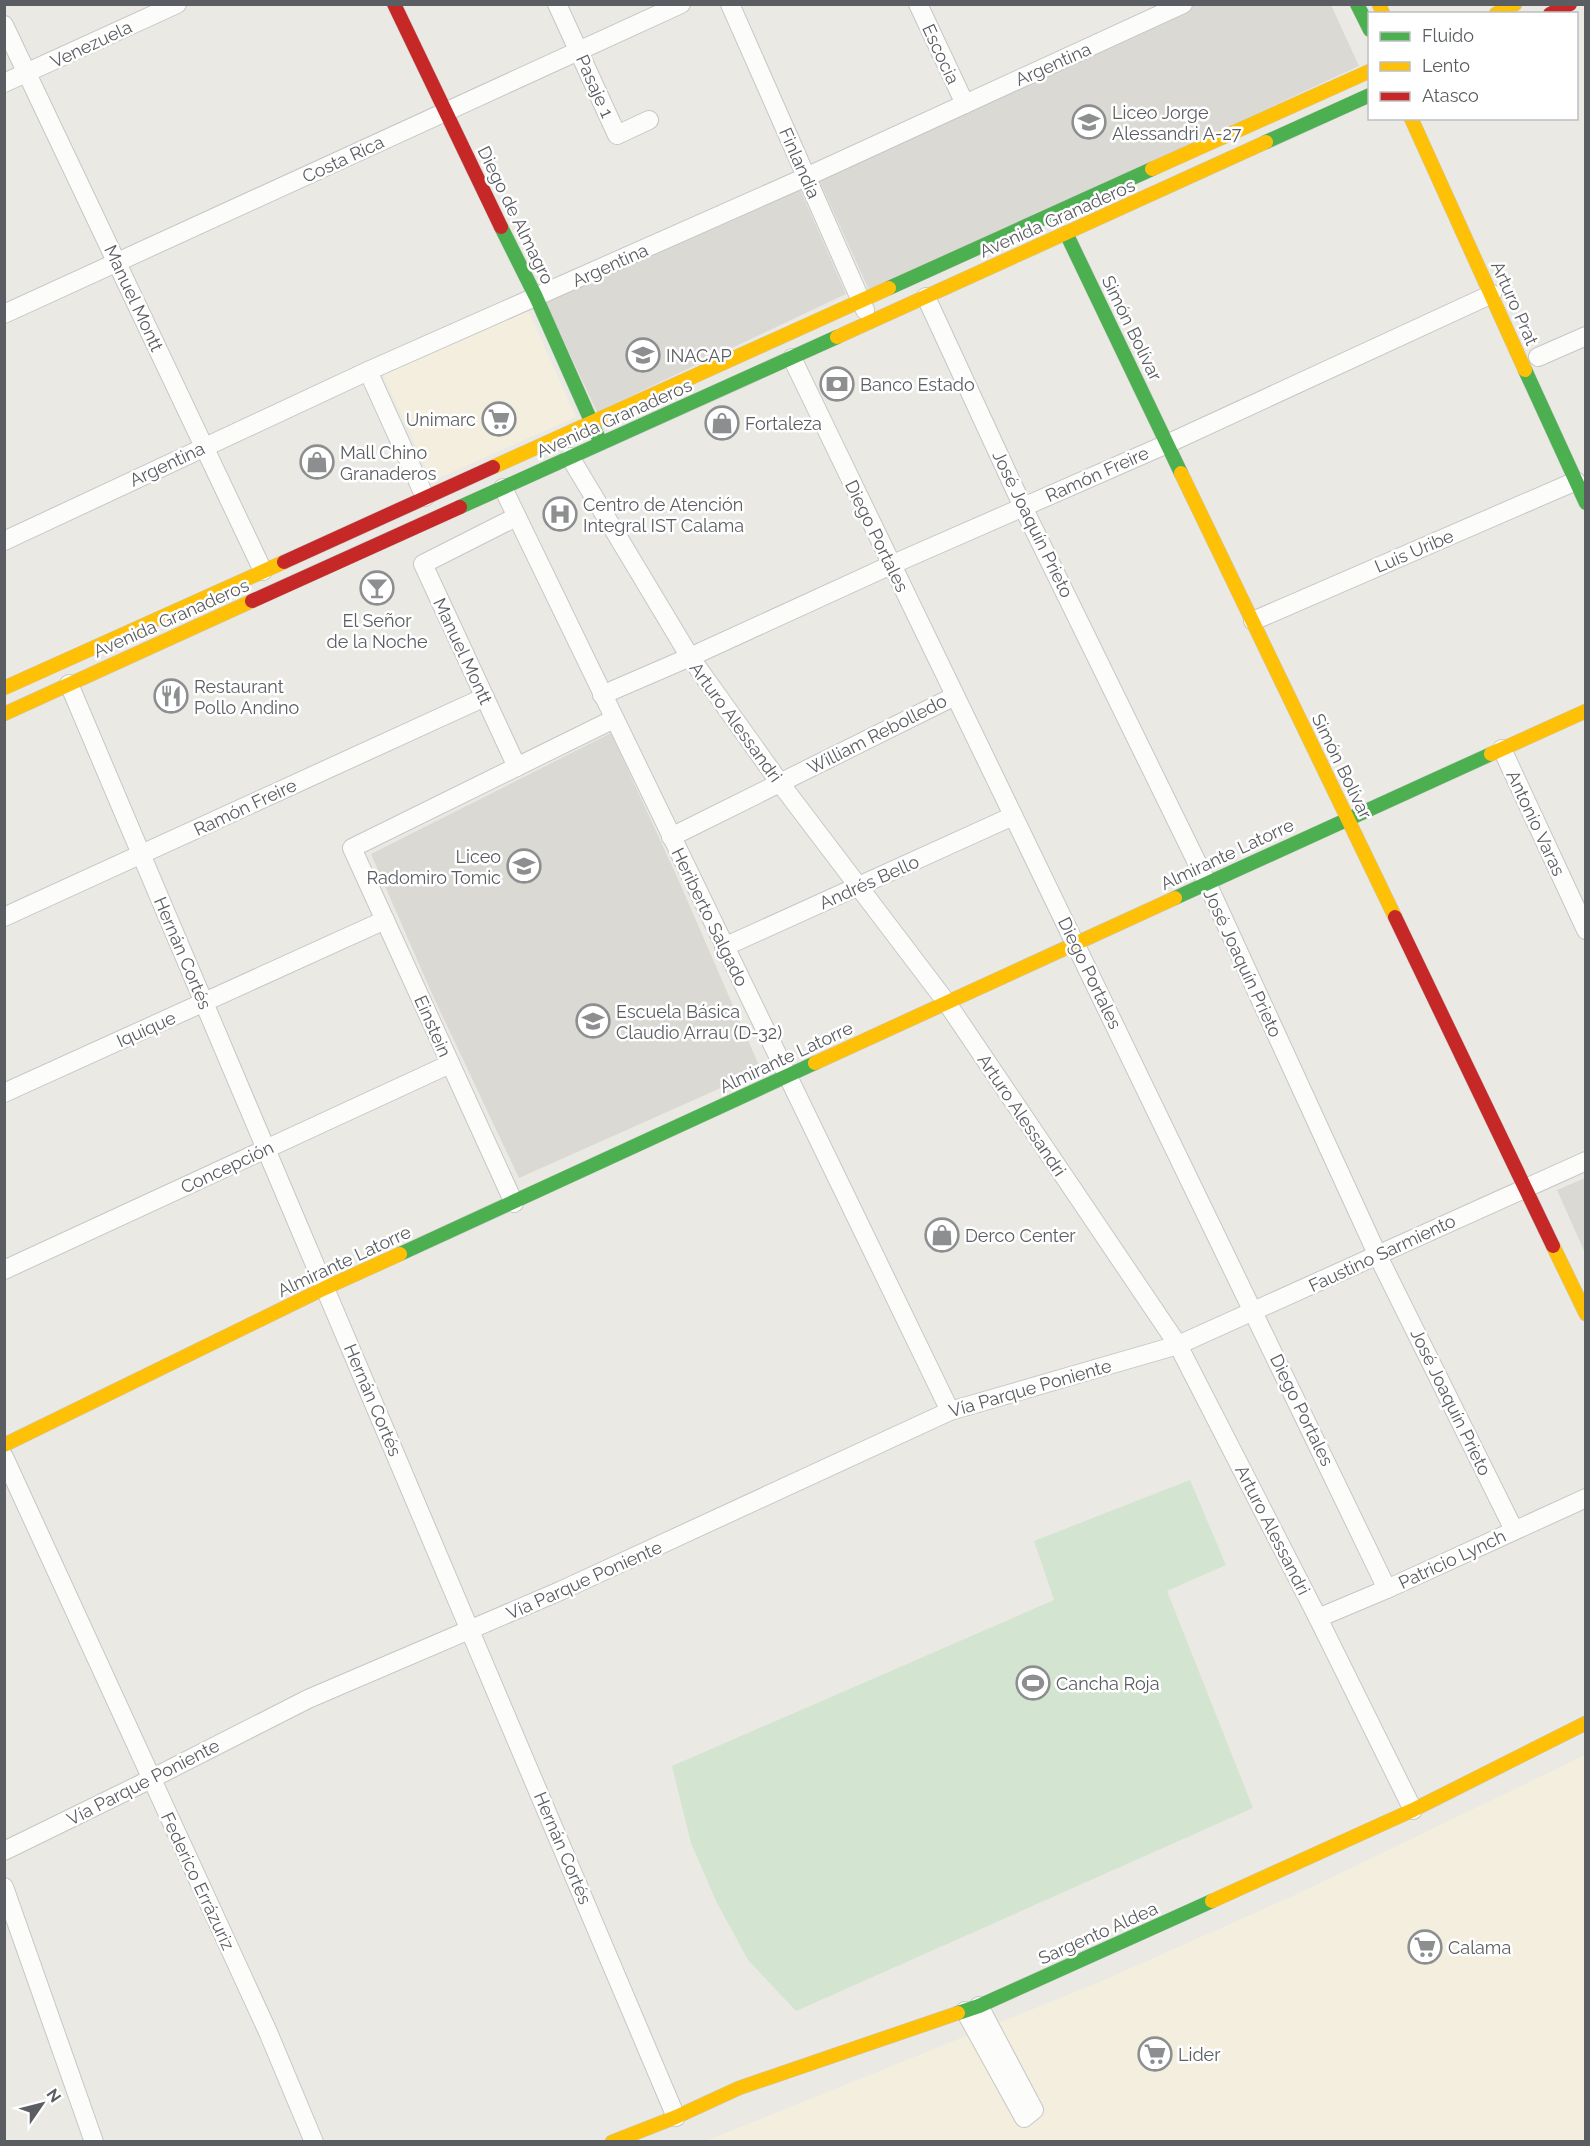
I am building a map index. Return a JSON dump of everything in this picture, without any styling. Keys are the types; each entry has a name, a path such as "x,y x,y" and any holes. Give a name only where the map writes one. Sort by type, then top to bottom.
{"main road":[{"name":"Diego de Almagro","path":"394,4 536,297 601,443"},
{"path":"1357,4 1368,26"},
{"path":"1500,12 1515,4"},
{"path":"1554,12 1570,4"},
{"name":"Avenida Granaderos","path":"4,688 1368,72"},
{"name":"Avenida Granaderos","path":"4,714 1368,96"},
{"name":"Arturo Prat","path":"1412,120 1586,503"},
{"name":"Simón Bolívar","path":"1066,233 1586,1314"},
{"name":"Almirante Latorre","path":"4,1444 326,1288 1348,818 1586,711"},
{"name":"Sargento Aldea","path":"612,2142 739,2088 971,2009 1413,1810 1586,1723"}],"street":[{"name":"Venezuela","path":"4,83 177,4"},
{"name":"Pasaje 1","path":"557,4 617,135 649,120"},
{"name":"Costa Rica","path":"4,314 681,4"},
{"name":"Finlandia","path":"730,4 870,322"},
{"name":"Escocia","path":"918,4 964,104"},
{"name":"Argentina","path":"4,541 368,371 806,177 1183,4"},
{"name":"Manuel Montt","path":"4,25 263,571"},
{"name":"Ramón Freire","path":"602,695 891,564 1167,444 1492,294"},
{"name":"José Joaquín Prieto","path":"926,297 1023,507 1207,883 1378,1256 1514,1530"},
{"path":"1538,357 1586,336"},
{"name":"Diego Portales","path":"792,358 1387,1589"},
{"path":"368,371 425,497"},
{"name":"Arturo Alessandri","path":"570,457 690,657 857,887 947,1003 1178,1345 1318,1618 1413,1810"},
{"name":"Luis Uribe","path":"1253,621 1576,481"},
{"name":"Heriberto Salgado","path":"503,488 950,1411"},
{"name":"Manuel Montt","path":"516,517 423,564 517,766"},
{"name":"Hernán Cortés","path":"69,684 676,2116"},
{"name":"William Rebolledo","path":"671,837 955,696"},
{"name":"Ramón Freire","path":"4,917 485,697"},
{"path":"517,766 614,719"},
{"name":"Antonio Varas","path":"1502,749 1586,930"},
{"name":"Einstein","path":"514,1203 352,848 517,766"},
{"name":"Andrés Bello","path":"724,947 1013,816"},
{"name":"Iquique","path":"4,1093 385,920"},
{"name":"Concepción","path":"4,1270 450,1064"},
{"name":"Faustino Sarmiento","path":"1178,1345 1586,1161"},
{"name":"Vía Parque Poniente","path":"4,1851 308,1699 560,1592 950,1411 1178,1345"},
{"name":"Federico Errázuriz","path":"4,1457 268,2032 314,2142"},
{"name":"Patricio Lynch","path":"1318,1618 1586,1498"},
{"path":"4,1887 94,2142"},
{"path":"971,2009 1034,2110 1024,2118 971,2009"}],"shaded area":[{"name":"Liceo Jorge Alessandri A-27","path":"1195,5 1331,5 1359,66 870,292 818,178"},
{"name":"INACAP","path":"799,187 846,294 597,412 544,299"},
{"path":"526,305 576,417 432,481 382,373"},
{"path":"611,733 678,879 761,1070 519,1178 433,996 371,854"},
{"path":"1585,1178 1585,1253 1557,1190"},
{"path":"1585,1755 1585,2141 703,2142 1095,1984 1297,1894"}],"green space":[{"name":"Cancha Roja","path":"1190,1480 1226,1565 1167,1591 1253,1808 796,2011 748,1960 716,1901 691,1843 672,1766 1054,1600 1034,1541"}],"traffic: fast":[{"path":"1357,4 1368,26"},
{"path":"1266,142 1368,96"},
{"path":"889,288 1152,169"},
{"path":"501,227 536,297 599,439"},
{"path":"1066,233 1181,473"},
{"path":"460,507 837,337"},
{"path":"1525,370 1586,503"},
{"path":"1175,898 1491,754"},
{"path":"400,1254 815,1063"},
{"path":"958,2013 979,2006 1212,1901"}],"traffic: slow":[{"path":"1379,4 1382,12"},
{"path":"1500,12 1515,4"},
{"path":"1152,169 1368,72"},
{"path":"1412,120 1525,370"},
{"path":"837,337 1266,142"},
{"path":"493,467 889,288"},
{"path":"1181,473 1395,917"},
{"path":"4,688 284,562"},
{"path":"4,714 252,601"},
{"path":"1491,754 1586,711"},
{"path":"815,1063 1175,898"},
{"path":"1553,1246 1586,1314"},
{"path":"4,1445 325,1288 400,1254"},
{"path":"1212,1901 1413,1810 1586,1723"},
{"path":"612,2142 676,2117 739,2088 958,2013"}],"traffic: jam":[{"path":"394,4 501,227"},
{"path":"1554,12 1570,4"},
{"path":"284,562 493,467"},
{"path":"252,601 460,507"},
{"path":"1395,917 1553,1246"}],"place":[{"name":"Liceo Jorge Alessandri A-27","path":"1089,122"},
{"name":"INACAP","path":"643,355"},
{"name":"Banco Estado","path":"837,384"},
{"name":"Unimarc","path":"499,419"},
{"name":"Fortaleza","path":"722,423"},
{"name":"Mall Chino Granaderos","path":"317,462"},
{"name":"Centro de Atención Integral IST Calama","path":"560,514"},
{"name":"El Señor de la Noche","path":"377,588"},
{"name":"Restaurant Pollo Andino","path":"171,696"},
{"name":"Liceo Radomiro Tomic","path":"524,866"},
{"name":"Escuela Básica Claudio Arrau (D-32)","path":"593,1021"},
{"name":"Derco Center","path":"942,1235"},
{"name":"Cancha Roja","path":"1033,1683"},
{"name":"Calama","path":"1425,1947"},
{"name":"Lider","path":"1155,2054"}]}
